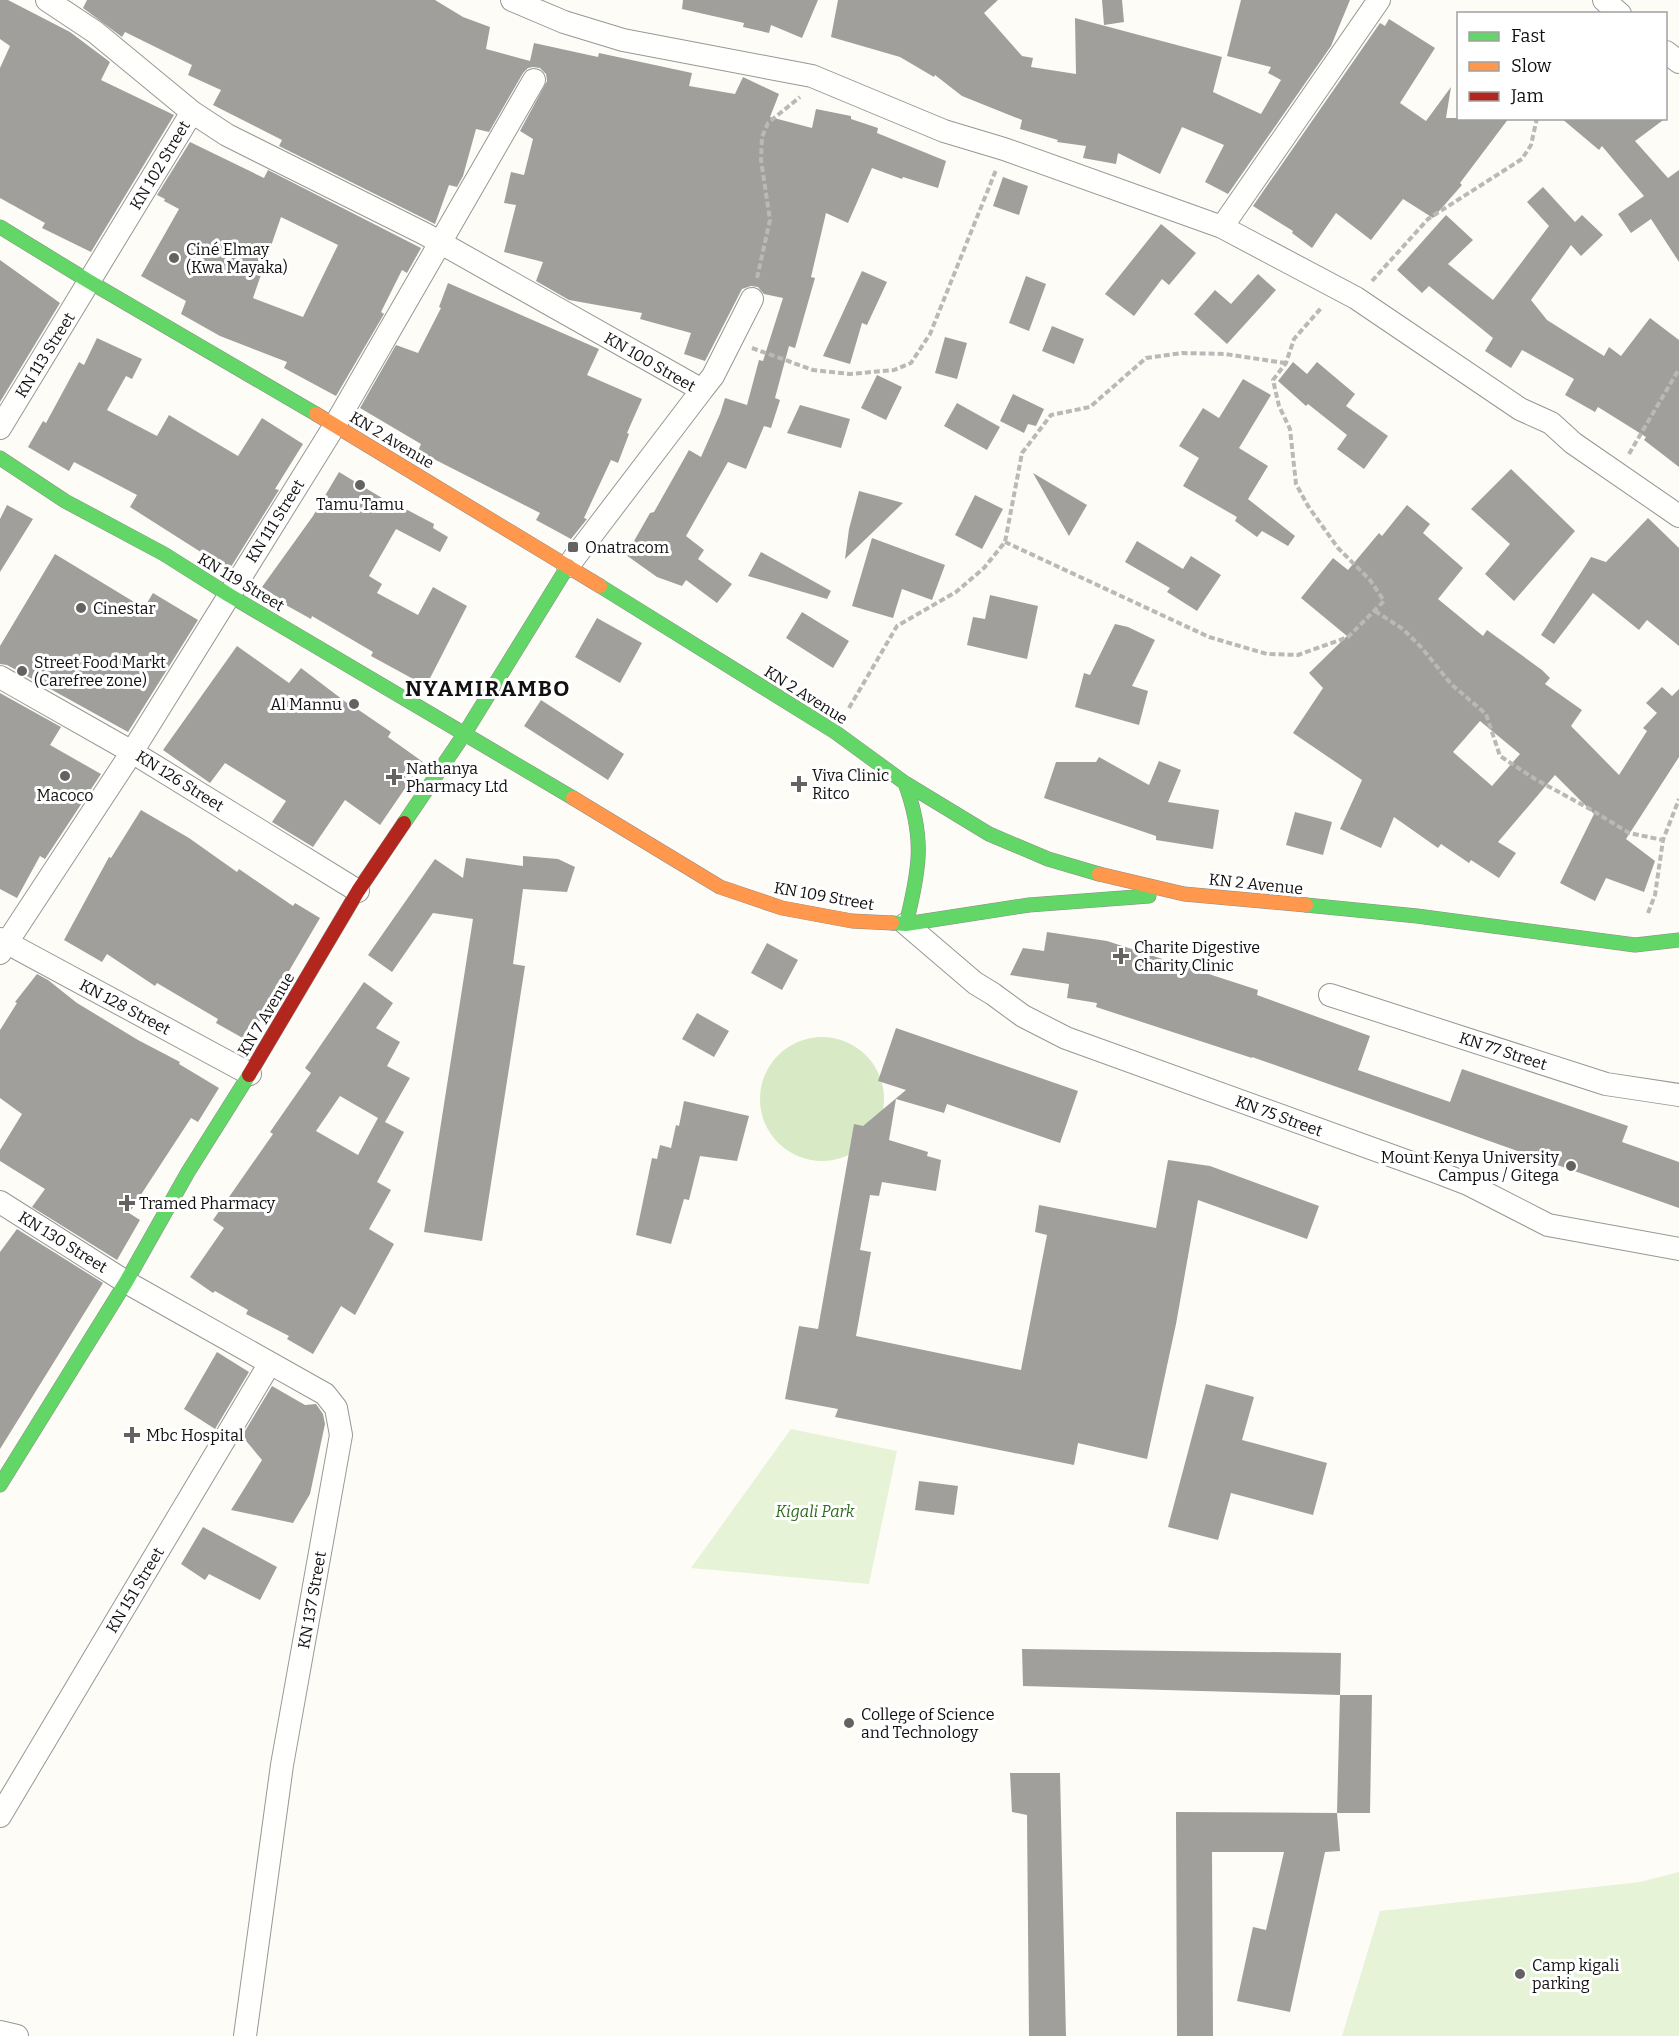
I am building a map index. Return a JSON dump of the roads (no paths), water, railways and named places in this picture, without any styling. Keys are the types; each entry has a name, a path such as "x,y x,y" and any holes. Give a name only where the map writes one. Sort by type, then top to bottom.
{"main road":[{"name":"KN 2 Avenue","path":"0,227 568,566 835,732 905,783 989,834 1048,859 1113,878 1184,894 1417,916 1635,945 1679,940"},
{"name":"KN 119 Street","path":"0,458 65,501 164,554 228,595 465,733"},
{"name":"KN 7 Avenue","path":"0,1485 126,1282 189,1172 358,891 465,733 568,566"},
{"name":"KN 109 Street","path":"465,733 720,887 782,908 852,921 906,924 1029,905 1184,894"},
{"path":"905,783 914,805 921,838 918,874 906,924"}],"street":[{"name":"KN 102 Street","path":"47,0 95,32 192,112 90,282"},
{"path":"512,0 564,22 623,40 812,76 945,131 1004,149 1222,227 1347,294 1520,409 1551,423 1573,443 1679,516"},
{"path":"1222,227 1378,0"},
{"path":"1604,0 1618,12"},
{"name":"KN 111 Street","path":"2,945 132,752 335,425 534,80"},
{"name":"KN 100 Street","path":"192,112 228,135 440,243 702,390 568,566"},
{"name":"KN 113 Street","path":"0,428 90,282"},
{"path":"702,390 713,376 752,299"},
{"name":"KN 126 Street","path":"0,677 132,752 358,891"},
{"name":"KN 75 Street","path":"906,924 975,983 1023,1016 1066,1038 1468,1184 1548,1225 1679,1249"},
{"name":"KN 128 Street","path":"2,945 250,1074"},
{"name":"KN 77 Street","path":"1330,994 1606,1084 1679,1095"},
{"name":"KN 130 Street","path":"0,1202 126,1282"},
{"name":"KN 137 Street","path":"126,1282 325,1394 336,1408 341,1436 282,1765 245,2036"},
{"name":"KN 151 Street","path":"0,1816 270,1363"},
{"path":"0,2032 17,2036"}],"place":[{"name":"Ciné Elmay (Kwa Mayaka)","path":"174,258"},
{"name":"Tamu Tamu","path":"360,485"},
{"name":"Onatracom","path":"573,547"},
{"name":"Cinestar","path":"81,608"},
{"name":"Street Food Markt (Carefree zone)","path":"22,671"},
{"name":"Al Mannu","path":"354,704"},
{"name":"Macoco","path":"65,776"},
{"name":"Nathanya Pharmacy Ltd","path":"394,777"},
{"name":"Viva Clinic Ritco","path":"799,784"},
{"name":"Charite Digestive Charity Clinic","path":"1121,956"},
{"name":"Mount Kenya University Campus / Gitega","path":"1571,1166"},
{"name":"Tramed Pharmacy","path":"127,1203"},
{"name":"Mbc Hospital","path":"132,1435"},
{"name":"College of Science and Technology","path":"849,1723"},
{"name":"Camp kigali parking","path":"1520,1974"}],"district":[{"name":"NYAMIRAMBO","path":"488,688"}],"park label":[{"name":"Kigali Park","path":"815,1511"}]}
